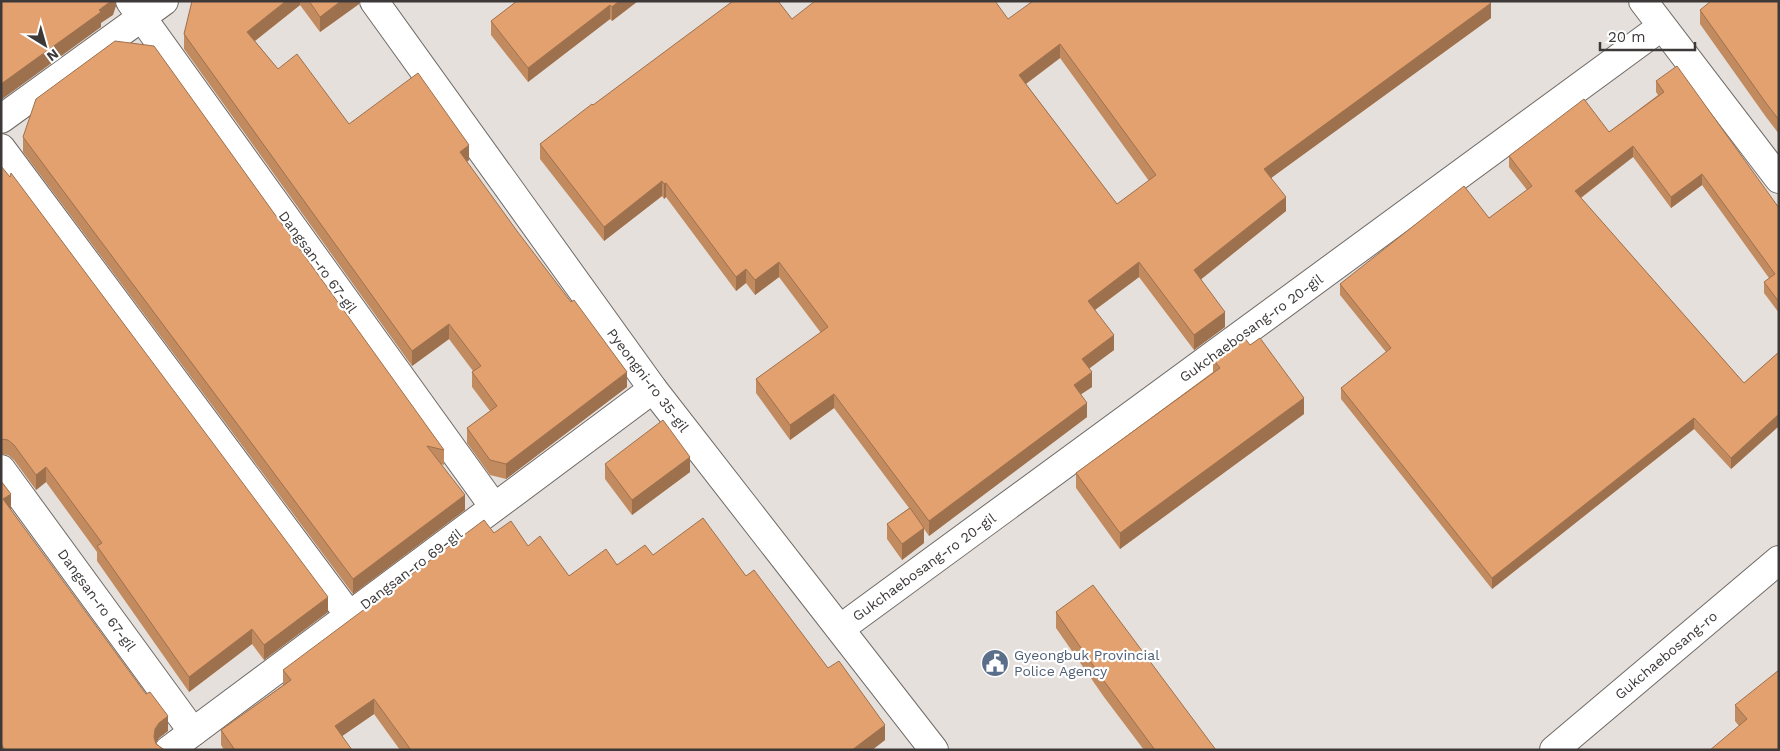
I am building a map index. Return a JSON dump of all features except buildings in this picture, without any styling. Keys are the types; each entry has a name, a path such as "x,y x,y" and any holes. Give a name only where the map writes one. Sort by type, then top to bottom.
{"street":[{"path":"1,119 136,9 164,1"},
{"name":"Pyeongni-ro 35-gil","path":"374,1 653,389 841,628 934,750"},
{"path":"1643,1 1779,179"},
{"name":"Dangsan-ro 67-gil","path":"136,9 494,507"},
{"name":"Gukchaebosang-ro 20-gil","path":"841,628 1661,27"},
{"path":"1,148 350,615"},
{"name":"Dangsan-ro 69-gil","path":"169,750 653,389"},
{"name":"Dangsan-ro 67-gil","path":"1,468 193,732"},
{"name":"Gukchaebosang-ro","path":"1554,750 1779,560"}],"place":[{"name":"Gyeongbuk Provincial Police Agency","path":"995,663"}]}
